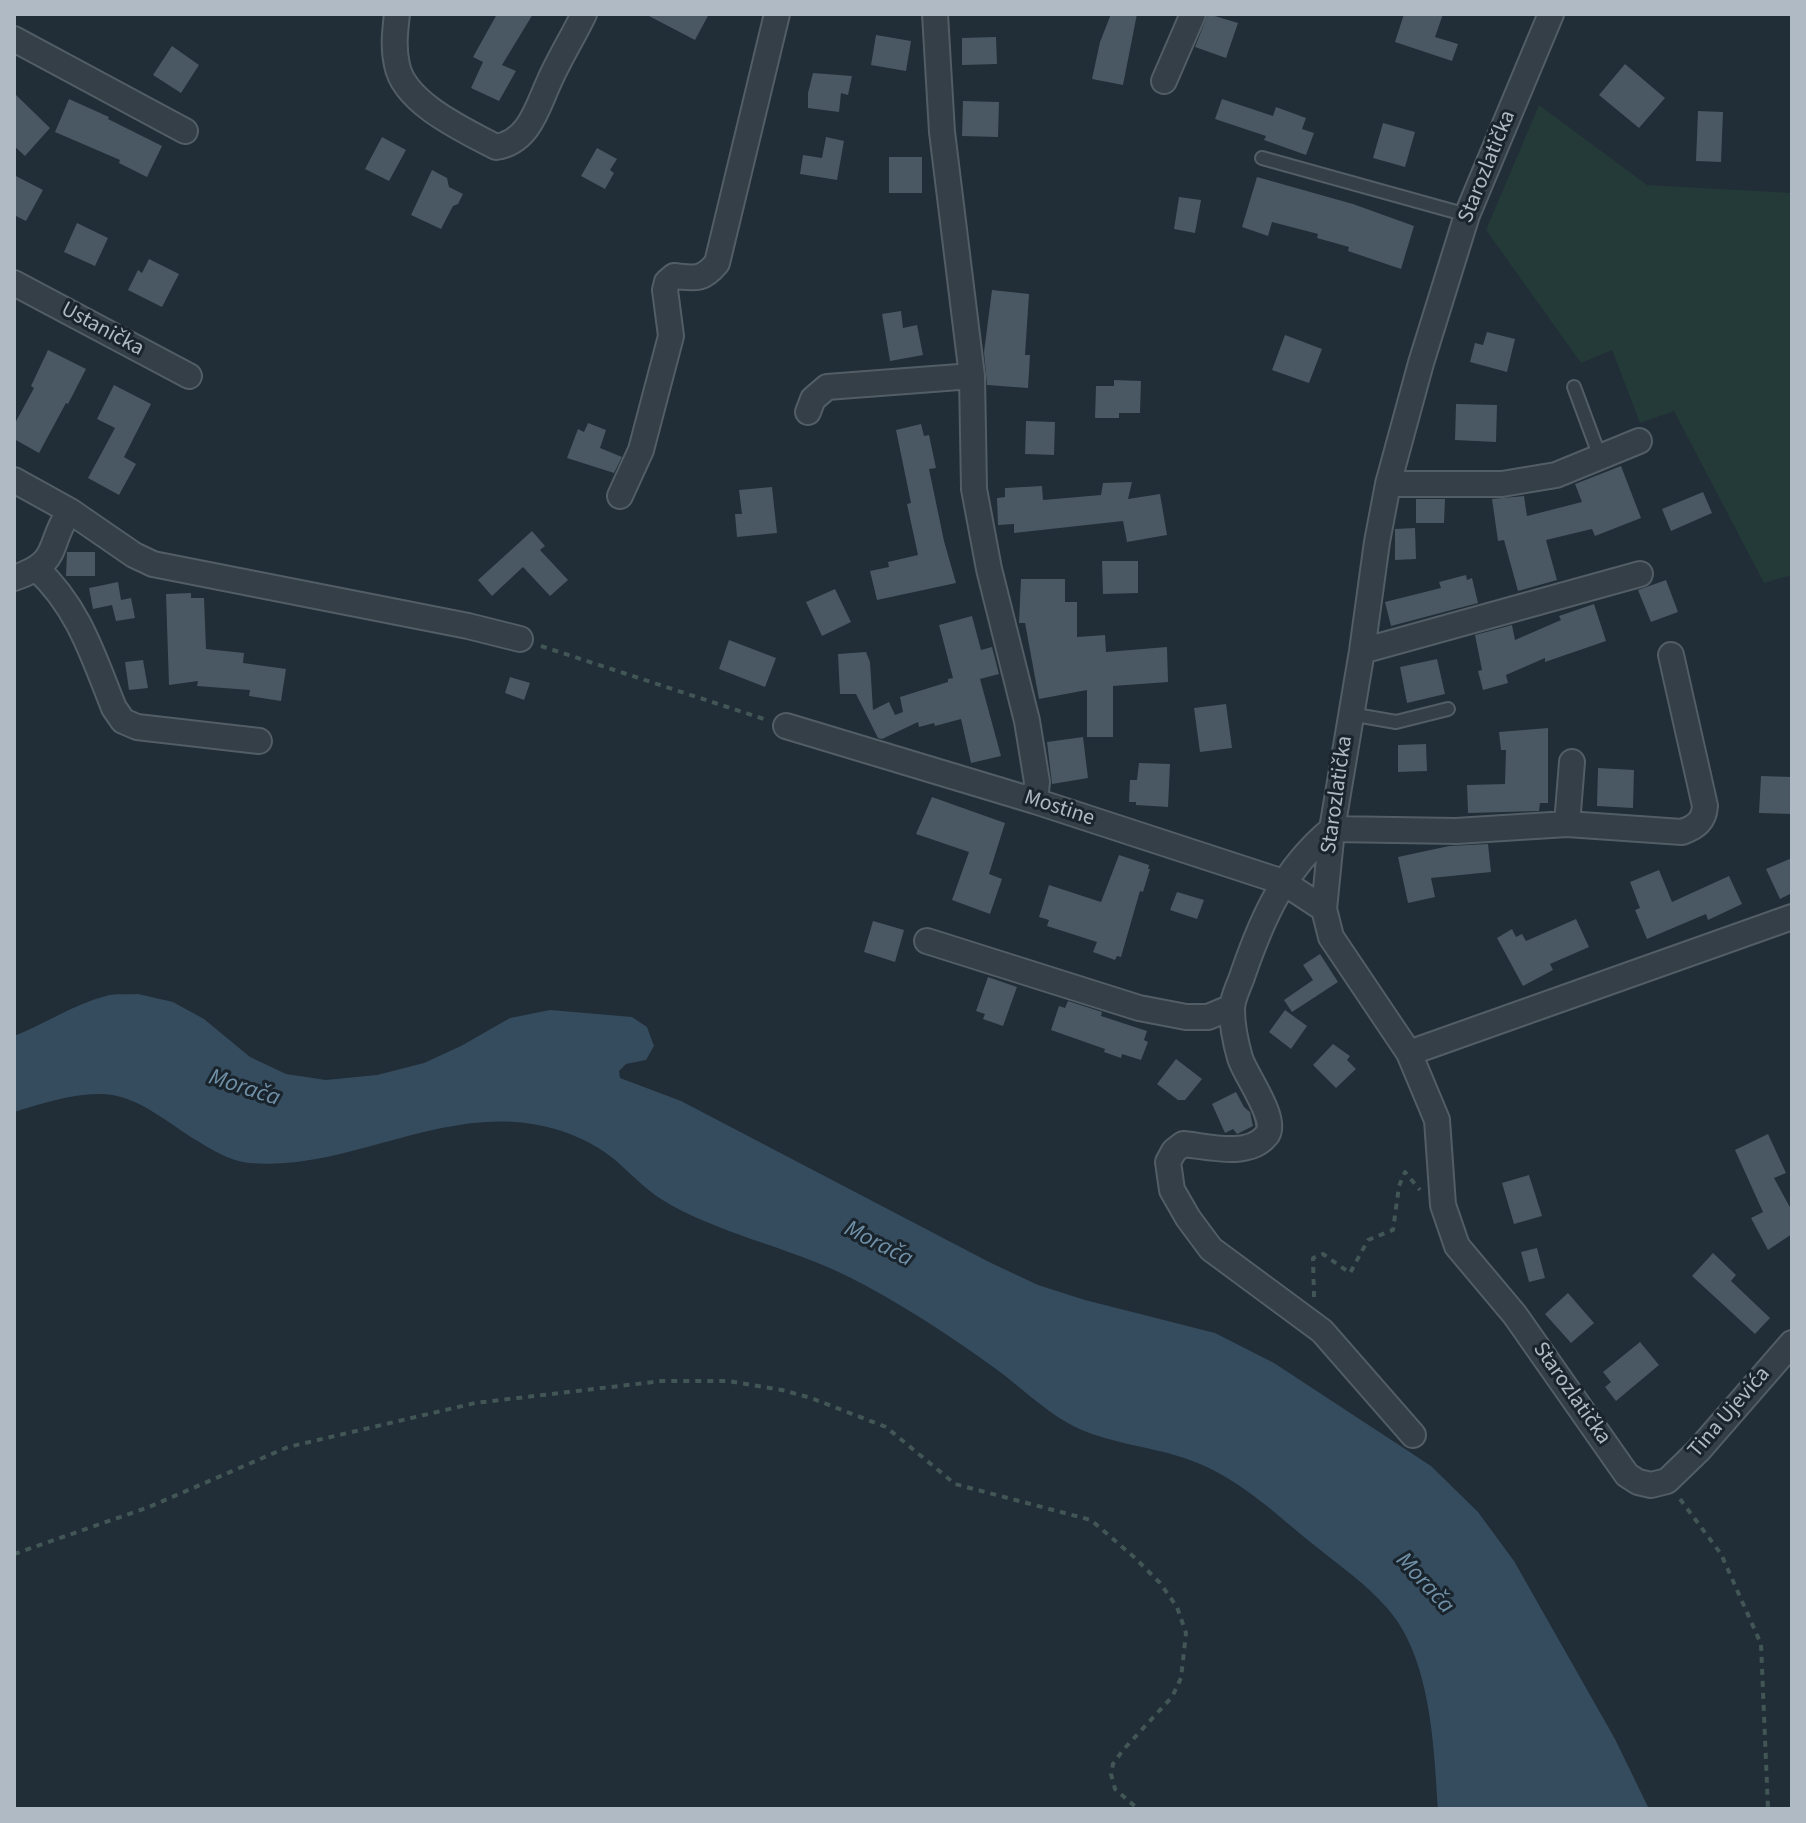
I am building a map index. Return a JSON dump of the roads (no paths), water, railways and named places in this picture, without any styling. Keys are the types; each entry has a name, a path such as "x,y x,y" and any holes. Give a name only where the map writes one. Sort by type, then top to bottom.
{"street":[{"path":"397,14 395,49 397,67 404,84 423,104 496,147 508,146 517,140 538,112 549,82 584,14"},
{"path":"620,496 641,450 671,336 665,290 667,282 674,276 699,278 708,274 717,263 777,14"},
{"path":"935,14 942,132 972,376 974,489 989,569 1027,721 1037,782 1035,801"},
{"path":"1164,81 1193,14"},
{"name":"Starozlatička","path":"1551,14 1467,215 1421,363 1388,484 1332,829 1324,909 1331,937 1409,1053 1437,1120 1443,1205 1457,1246 1515,1315 1627,1475 1651,1485 1667,1481"},
{"path":"14,39 185,131"},
{"name":"Ustanička","path":"14,283 189,376"},
{"path":"808,412 813,399 827,387 972,376"},
{"path":"1388,484 1502,484 1556,475 1639,441"},
{"path":"14,480 70,511 134,555 153,564 520,639"},
{"path":"25,573 52,554 70,511"},
{"path":"25,573 56,587 77,617 114,708 123,721 137,727 259,741"},
{"path":"1362,651 1640,574"},
{"path":"1413,1435 1322,1331 1211,1249 1172,1190 1168,1162 1174,1151 1183,1144 1235,1149 1251,1146 1266,1137 1271,1127 1240,1059 1232,1007 1257,934 1283,882 1307,850 1332,829 1456,831 1567,824 1682,832 1691,829 1704,817 1705,806 1671,655"},
{"name":"Mostine","path":"786,726 1035,801 1283,882 1324,909"},
{"path":"1567,824 1572,762"},
{"path":"1409,1053 1792,917"},
{"path":"927,941 1139,1008 1186,1017 1208,1017 1232,1007"},
{"name":"Tina Ujevića","path":"1667,1481 1698,1451 1792,1343"}],"lane":[{"path":"1262,158 1467,215"},
{"path":"1574,387 1600,457"},
{"path":"1350,714 1396,722 1448,709"}],"water":[{"name":"Morača","path":"138,994 173,1002 204,1019 250,1057 286,1074 326,1080 377,1075 424,1063 510,1018 550,1010 632,1017 647,1027 654,1046 646,1060 626,1064 619,1071 620,1078 681,1101 1038,1285 1215,1333 1274,1363 1431,1466 1478,1512 1514,1561 1615,1739 1649,1809 1438,1809 1428,1704 1413,1651 1402,1628 1370,1591 1260,1500 1200,1464 1098,1436 1066,1422 960,1344 886,1297 825,1266 682,1211 655,1195 606,1153 571,1134 543,1126 505,1122 468,1124 431,1130 322,1158 286,1163 249,1163 220,1154 147,1108 117,1096 79,1096 14,1112 14,1036 94,1000"}]}
